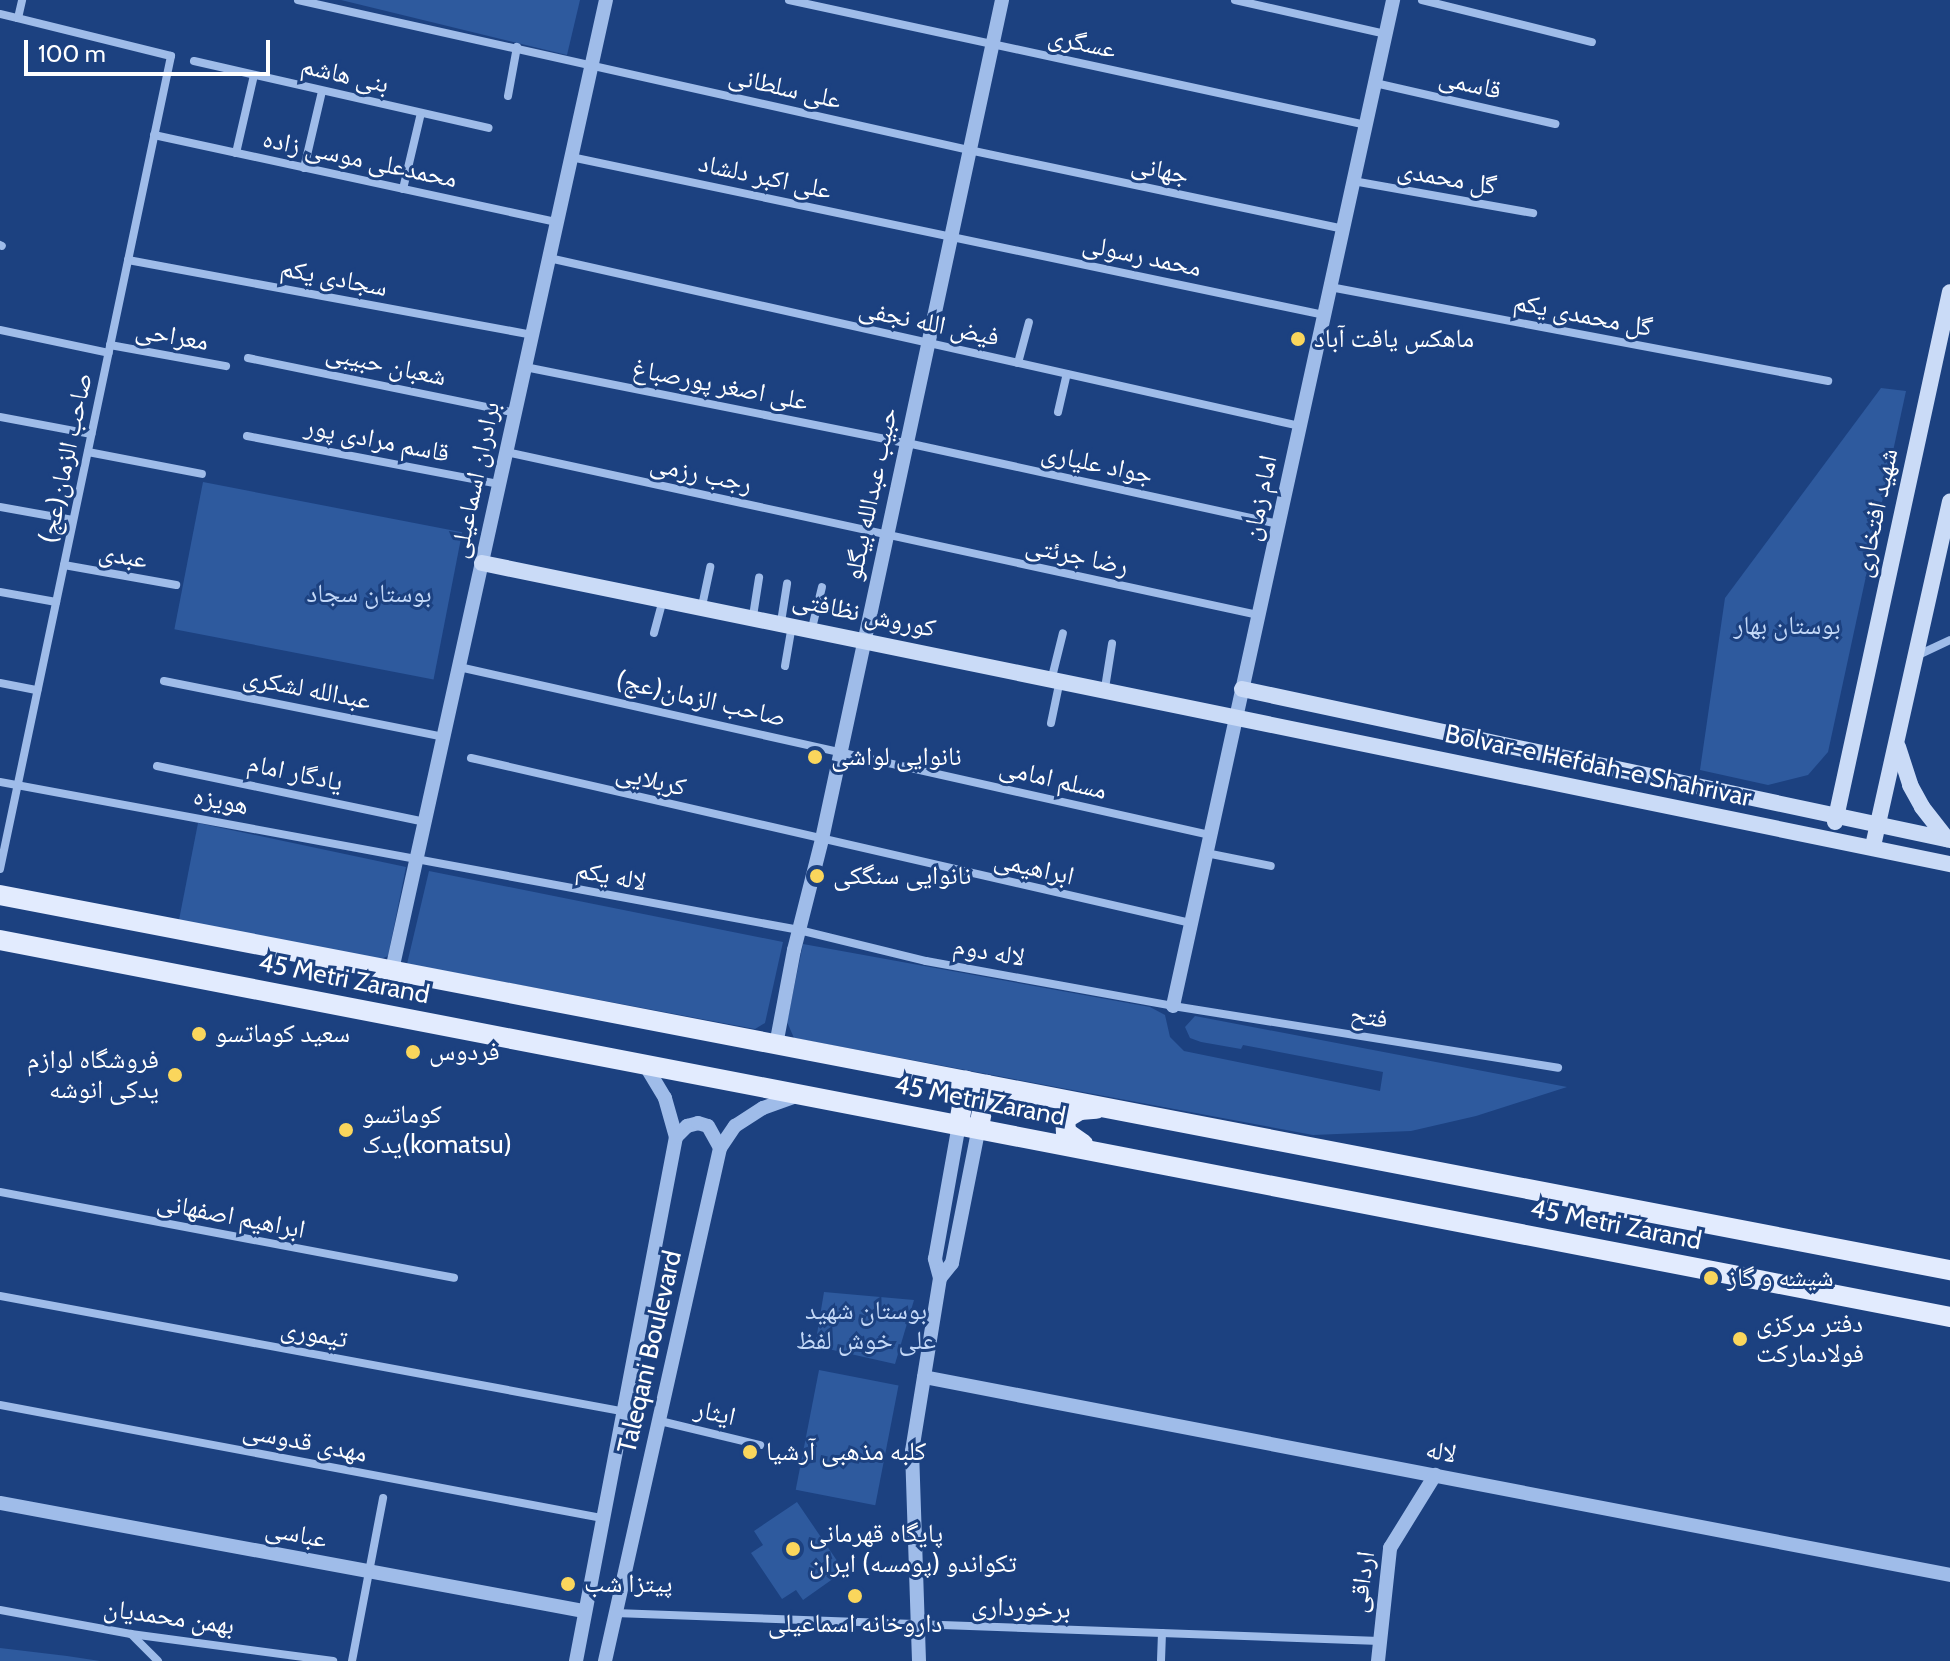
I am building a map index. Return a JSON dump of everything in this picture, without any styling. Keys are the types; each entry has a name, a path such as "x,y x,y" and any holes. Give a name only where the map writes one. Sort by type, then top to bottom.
{"main road":[{"name":"شهید افتخاری","path":"1831,838 1950,292"},
{"path":"1873,846 1876,821 1950,502"},
{"name":"کوروش نظافتی","path":"482,563 1236,716"},
{"path":"1242,689 1876,821 1949,840"},
{"name":"Bolvar-e Hefdah-e Shahrivar","path":"1236,716 1950,864"},
{"path":"1897,739 1910,785 1922,807 1949,840"},
{"name":"45 Metri Zarand","path":"0,895 1116,1109 1336,1155 1950,1270"},
{"name":"45 Metri Zarand","path":"0,940 798,1095 1095,1149 1950,1317"},
{"path":"966,1081 969,1126"},
{"path":"969,1126 987,1085"},
{"path":"1095,1149 1071,1138 1064,1128 1065,1119 1080,1110 1116,1109"}],"street":[{"path":"0,14 18,18 22,0"},
{"name":"علی سلطانی","path":"298,0 969,150"},
{"name":"برادران اسماعیلی","path":"392,970 606,0"},
{"name":"عسگری","path":"789,0 1366,125"},
{"name":"حبیب عبدالله بیگلو","path":"776,1045 1002,0"},
{"path":"1235,0 1386,34"},
{"name":"امام زمان","path":"1173,1006 1393,0"},
{"path":"1422,0 1592,42"},
{"name":"صاحب الزمان(عج)","path":"0,869 171,56 18,18"},
{"path":"508,96 517,47"},
{"name":"بنی هاشم","path":"194,61 488,128"},
{"path":"236,153 254,75"},
{"name":"قاسمی","path":"1375,83 1555,124"},
{"path":"304,168 322,91"},
{"path":"403,189 421,113"},
{"name":"محمدعلی موسی زاده","path":"154,135 557,222"},
{"name":"جهانی","path":"969,150 1343,229"},
{"name":"علی اکبر دلشاد","path":"571,157 951,237"},
{"name":"گل محمدی","path":"1353,181 1533,213"},
{"name":"محمد رسولی","path":"951,237 1324,315"},
{"name":"فیض الله نجفی","path":"549,258 1300,426"},
{"name":"سجادی یکم","path":"128,260 532,335"},
{"name":"گل محمدی یکم","path":"1330,287 1828,381"},
{"path":"1018,363 1029,322"},
{"name":"معراحی","path":"0,330 226,366"},
{"name":"شعبان حبیبی","path":"248,358 515,413"},
{"name":"علی اصغر پورصباغ","path":"525,367 907,443"},
{"path":"1058,412 1067,374"},
{"path":"0,417 91,434"},
{"name":"قاسم مرادی پور","path":"247,436 499,484"},
{"name":"جواد علیاری","path":"907,443 1278,524"},
{"path":"88,452 202,474"},
{"name":"رجب رزمی","path":"506,452 887,536"},
{"path":"0,507 73,520"},
{"name":"رضا جرئتی","path":"887,536 1258,615"},
{"name":"عبدی","path":"64,565 176,585"},
{"path":"702,606 710,567"},
{"path":"753,616 759,577"},
{"path":"785,666 787,583"},
{"path":"812,628 822,587"},
{"path":"0,592 56,602"},
{"path":"654,633 663,598"},
{"path":"1051,723 1063,633"},
{"path":"1916,657 1950,640"},
{"path":"1105,688 1112,644"},
{"name":"صاحب الزمان(عج)","path":"459,667 840,751"},
{"name":"عبدالله لشکری","path":"164,681 443,737"},
{"path":"0,683 37,690"},
{"name":"مسلم امامی","path":"840,751 1210,835"},
{"name":"کربلایی","path":"471,758 822,839"},
{"name":"یادگار امام","path":"157,766 425,822"},
{"name":"هویزه","path":"0,782 417,859"},
{"name":"ابراهیمی","path":"822,839 1191,923"},
{"path":"1206,853 1271,866"},
{"name":"لاله یکم","path":"417,859 799,930"},
{"name":"لاله دوم","path":"799,930 926,961 1173,1006"},
{"name":"فتح","path":"1173,1006 1558,1068"},
{"name":"Taleqani Boulevard","path":"576,1661 621,1411 676,1137 665,1098 644,1063"},
{"name":"Taleqani Boulevard","path":"605,1661 720,1148 735,1126 763,1108 798,1095"},
{"path":"676,1137 687,1126 698,1123 708,1126 720,1148"},
{"path":"919,1661 910,1472 940,1278 935,1259 969,1126"},
{"name":"ابراهیم اصفهانی","path":"0,1192 454,1278"},
{"name":"تیموری","path":"0,1296 621,1411"},
{"name":"لاله","path":"924,1377 1950,1575"},
{"name":"مهدی قدوسی","path":"0,1405 602,1518"},
{"name":"ایثار","path":"660,1421 760,1445"},
{"name":"ارداقی","path":"1378,1661 1390,1548 1435,1475"},
{"path":"352,1661 383,1498"},
{"name":"عباسی","path":"0,1503 584,1611"},
{"name":"بهمن محمدیان","path":"0,1610 131,1634 333,1661"},
{"name":"برخورداری","path":"614,1613 1379,1641"},
{"path":"1161,1661 1162,1633"},
{"path":"131,1634 158,1661"}],"green space":[{"path":"341,0 580,0 567,55"},
{"name":"بوستان بهار","path":"1881,388 1906,391 1828,752 1808,775 1768,785 1700,770 1725,598"},
{"name":"بوستان سجاد","path":"203,482 462,532 434,680 174,629"},
{"path":"198,823 406,867 388,956 381,959 179,920"},
{"path":"429,871 783,942 765,1023 755,1029 407,964"},
{"path":"803,944 1150,1007 1165,1015 1170,1037 1184,1051 1380,1091 1383,1072 1243,1045 1241,1049 1201,1042 1190,1038 1185,1027 1195,1016 1567,1087 1476,1116 1411,1131 1313,1135 794,1038 787,1022"},
{"name":"بوستان شهید علی خوش لفظ","path":"824,1292 914,1300 895,1364 815,1346"},
{"path":"819,1370 899,1385 875,1505 796,1490"},
{"name":"پایگاه قهرمانی تکواندو (پومسه) ایران","path":"797,1502 844,1571 803,1600 796,1590 782,1599 751,1553 763,1545 754,1531"},
{"path":"0,1648 67,1656 100,1661 0,1661"}],"place":[{"name":"ماهکس یافت آباد","path":"1298,339"},
{"name":"نانوایی لواشی","path":"815,757"},
{"name":"نانوایی سنگکی","path":"817,876"},
{"name":"سعید کوماتسو","path":"199,1034"},
{"name":"فردوس","path":"413,1052"},
{"name":"فروشگاه لوازم یدکی انوشه","path":"175,1075"},
{"name":"کوماتسو یدک(komatsu)","path":"346,1130"},
{"name":"شیشه و گاز","path":"1711,1278"},
{"name":"دفتر مرکزی فولادمارکت","path":"1740,1339"},
{"name":"کلبه مذهبی آرشیا","path":"750,1452"},
{"name":"پایگاه قهرمانی تکواندو (پومسه) ایران","path":"793,1549"},
{"name":"پیتزا شب","path":"568,1584"},
{"name":"داروخانه اسماعیلی","path":"855,1596"}]}
